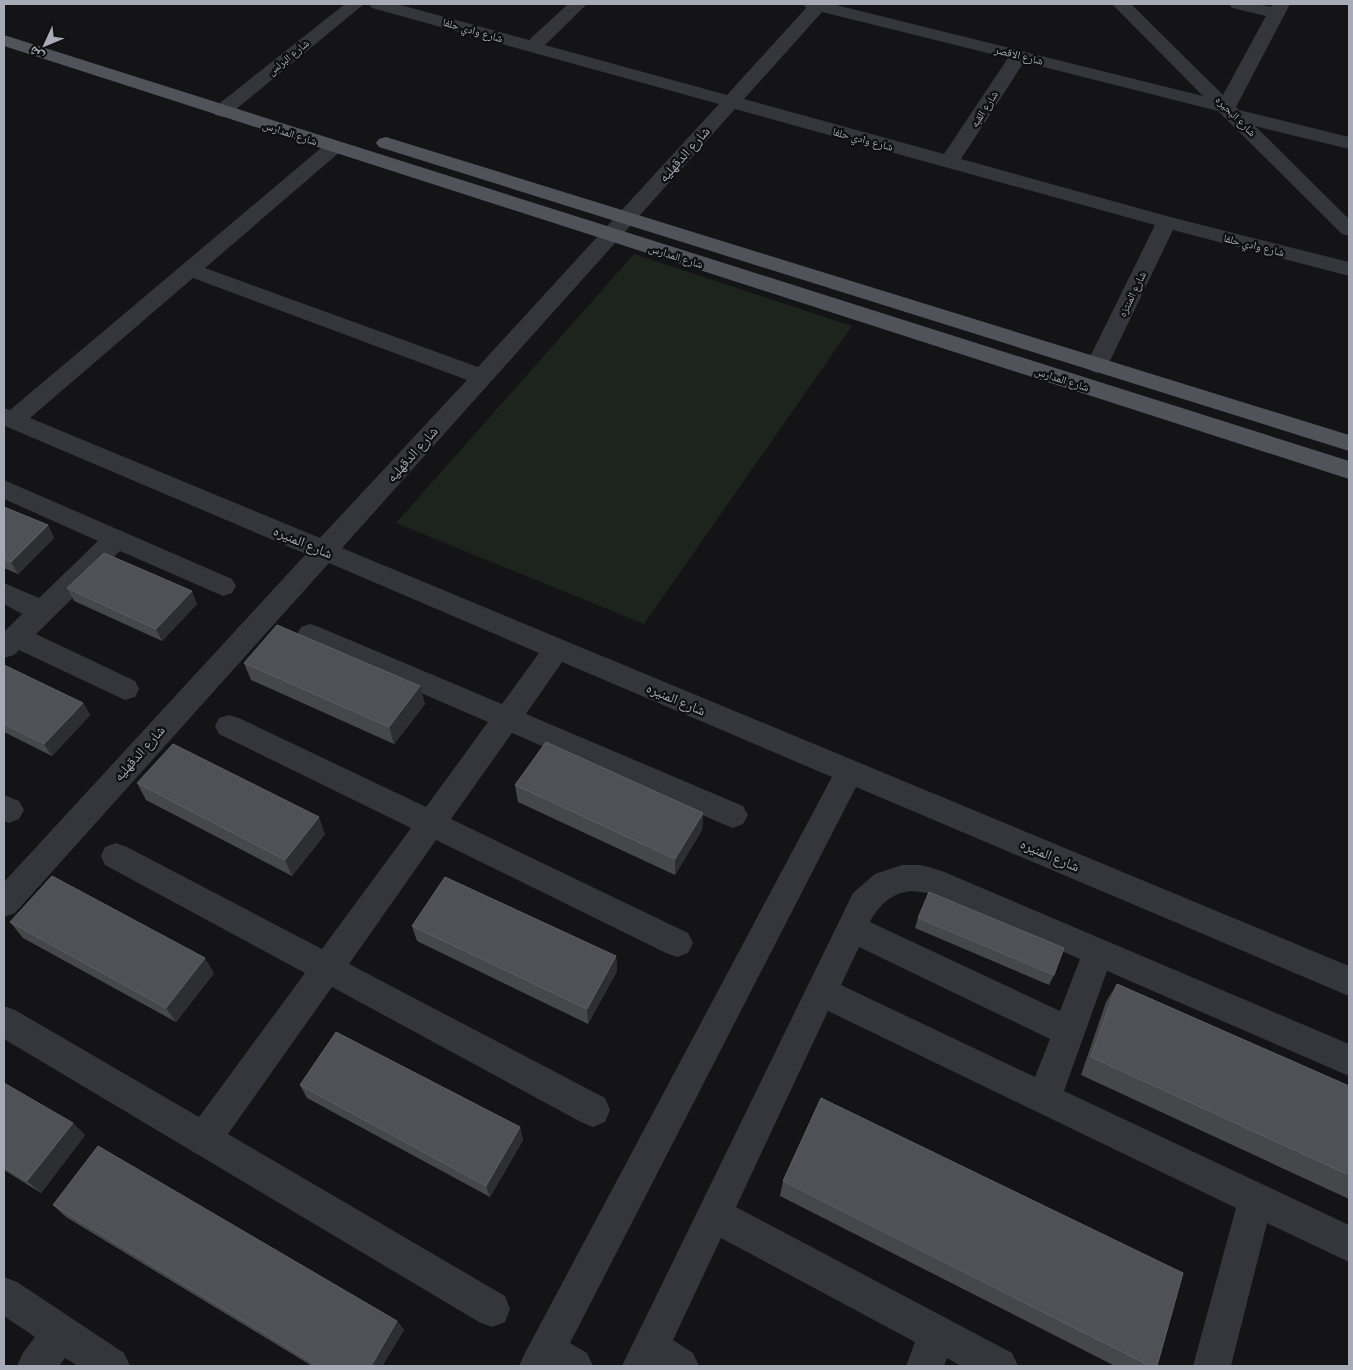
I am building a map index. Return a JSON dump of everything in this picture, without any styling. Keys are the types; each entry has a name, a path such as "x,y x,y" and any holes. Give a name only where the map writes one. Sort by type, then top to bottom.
{"main road":[{"name":"شارع المدارس","path":"4,22 239,97 1349,470"},
{"name":"شارع المدارس","path":"4,40 334,147 619,226 1097,365 1349,443"}],"street":[{"name":"شارع البرلس","path":"222,111 355,4"},
{"name":"شارع وادي حلفا","path":"378,4 1167,222 1349,269"},
{"path":"532,47 578,4"},
{"name":"شارع الاقصر","path":"816,4 1019,55 1349,143"},
{"name":"شارع الدقهليه","path":"4,902 619,226 816,4"},
{"name":"شارع البحيره","path":"1121,4 1349,230"},
{"path":"1231,111 1278,8 1238,4"},
{"name":"شارع القبه","path":"949,162 1019,55"},
{"path":"9,418 190,270 334,147"},
{"name":"شارع المنتزه","path":"1097,365 1167,222"},
{"path":"190,270 482,377"},
{"name":"شارع المنيره","path":"9,418 1349,981"},
{"path":"4,490 224,586"},
{"path":"116,539 10,642 125,689"},
{"path":"4,592 42,611"},
{"path":"310,634 733,815"},
{"path":"204,1139 557,649"},
{"path":"229,726 677,943"},
{"path":"553,1361 850,771"},
{"path":"116,856 593,1110"},
{"path":"657,1360 714,1215 864,902 873,891 892,881 915,877 931,880 1349,1060"},
{"path":"852,929 1070,1032"},
{"path":"1044,1099 1098,953"},
{"path":"821,992 1349,1244"},
{"path":"4,1021 492,1309"},
{"path":"1212,1366 1256,1199"},
{"path":"714,1215 931,1350 999,1366"},
{"path":"4,1295 112,1366"},
{"path":"36,1366 61,1333"}],"shaded area":[{"path":"634,254 852,326 644,624 396,523"}],"building":[{"path":"4,507 48,525 11,562 4,559"},
{"path":"104,553 192,591 156,629 67,588"},
{"path":"277,625 420,686 389,727 244,663"},
{"path":"4,665 83,703 44,744 4,724"},
{"path":"546,742 703,813 675,859 515,785"},
{"path":"173,744 319,817 285,860 137,783"},
{"path":"52,876 205,958 166,1008 10,922"},
{"path":"445,877 616,956 587,1009 412,926"},
{"path":"929,892 1064,948 1054,975 918,918"},
{"path":"1117,984 1349,1086 1349,1175 1091,1057"},
{"path":"336,1032 520,1127 486,1186 300,1085"},
{"path":"4,1083 73,1123 27,1181 4,1167"},
{"path":"821,1098 1183,1273 1157,1366 1150,1366 783,1181"},
{"path":"98,1146 397,1321 371,1366 318,1366 53,1205"}]}
